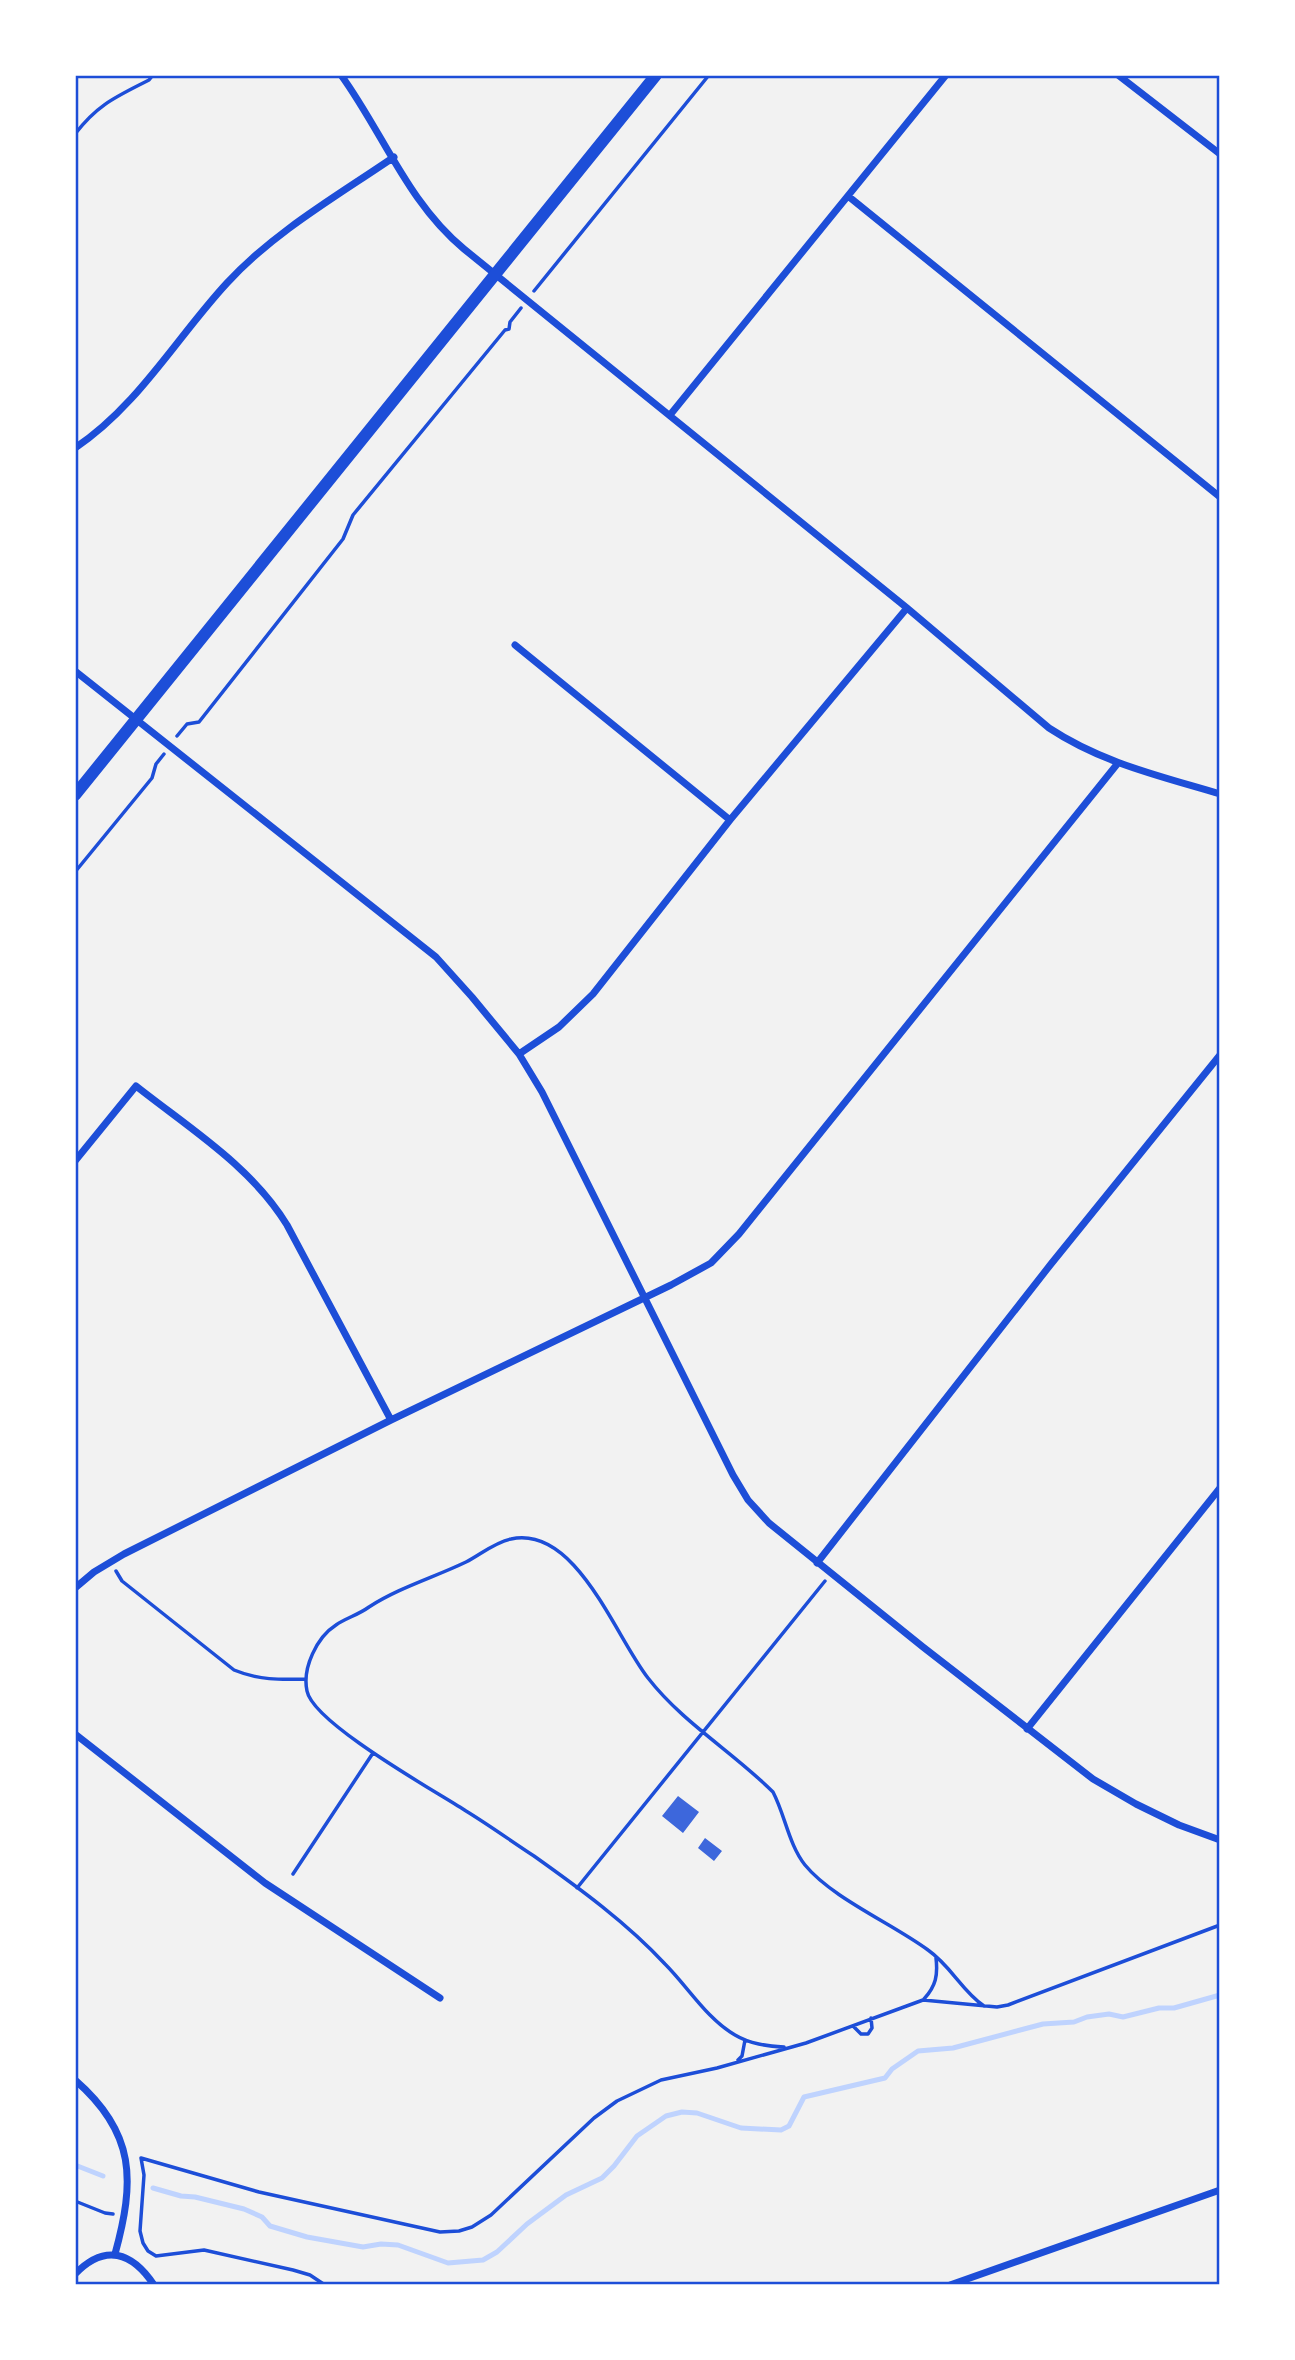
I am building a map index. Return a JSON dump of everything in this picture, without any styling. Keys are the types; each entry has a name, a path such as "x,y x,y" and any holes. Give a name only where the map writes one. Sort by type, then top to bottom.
{"street":[{"path":"341,75 394,157 414,195 447,235 495,275 907,608 1049,727 1075,745 1118,763 1220,794"},
{"path":"75,795 656,75"},
{"path":"670,415 946,75"},
{"path":"1118,75 1220,154"},
{"path":"75,448 118,413 198,316 247,264 304,219 394,157"},
{"path":"848,196 1220,497"},
{"path":"519,1054 579,1010 730,820 907,608"},
{"path":"515,645 730,820"},
{"path":"75,671 436,957 519,1054 565,1137 733,1475 748,1500 769,1523 1093,1779 1179,1825 1220,1840"},
{"path":"75,1588 110,1561 391,1420 644,1298 711,1262 730,1245 1118,763"},
{"path":"817,1563 1051,1264 1220,1055"},
{"path":"75,1161 136,1086 242,1170 273,1202 287,1225 391,1420"},
{"path":"1027,1729 1220,1488"},
{"path":"75,1734 265,1883 440,1998"},
{"path":"75,2080 111,2118 124,2151 128,2171 128,2194 115,2254"},
{"path":"950,2285 1220,2190"},
{"path":"76,2273 89,2262 115,2254 129,2259 148,2275 154,2285"}],"path":[{"path":"75,134 90,114 108,101 149,80 153,75"},
{"path":"546,276 709,75"},
{"path":"187,724 199,722 343,539 353,515 505,330 509,329 510,322"},
{"path":"75,872 152,778 156,764"},
{"path":"784,2047 745,2040 717,2021 653,1951 577,1888 519,1846 349,1736 309,1697 306,1679 316,1648 325,1634 336,1624 507,1540 535,1538 549,1543 579,1570 647,1676 663,1696 702,1733 773,1792 783,1810 798,1853 814,1875 936,1956 971,1997 984,2006"},
{"path":"110,1561 122,1581 223,1663 250,1677 306,1679"},
{"path":"577,1888 831,1574"},
{"path":"293,1874 373,1753"},
{"path":"326,2285 310,2275 293,2270 204,2250 156,2256 148,2251 141,2231 144,2175 141,2158 259,2192 440,2232 460,2231 491,2216 594,2118 617,2101 661,2080 717,2068 806,2043 923,2000 997,2007 1025,2000 1220,1925"},
{"path":"923,2000 930,1993 937,1977 936,1956"},
{"path":"853,2026 861,2034 868,2034 872,2028 871,2018"},
{"path":"737,2061 742,2056 745,2040"},
{"path":"75,2201 112,2214"}],"building":[{"path":"678,1796 699,1812 683,1833 662,1816"},
{"path":"705,1838 722,1851 714,1861 698,1848"}],"waterway":[{"path":"153,2188 244,2209 262,2217 270,2226 307,2237 363,2247 398,2245 448,2263 483,2260 497,2252 527,2224 566,2195 602,2178 637,2136 666,2116 682,2112 697,2113 741,2128 781,2130 789,2126 804,2097 885,2078 892,2069 918,2051 953,2048 1043,2024 1074,2022 1109,2014 1123,2017 1159,2008 1174,2008 1220,1995"},
{"path":"75,2165 103,2176"}]}
